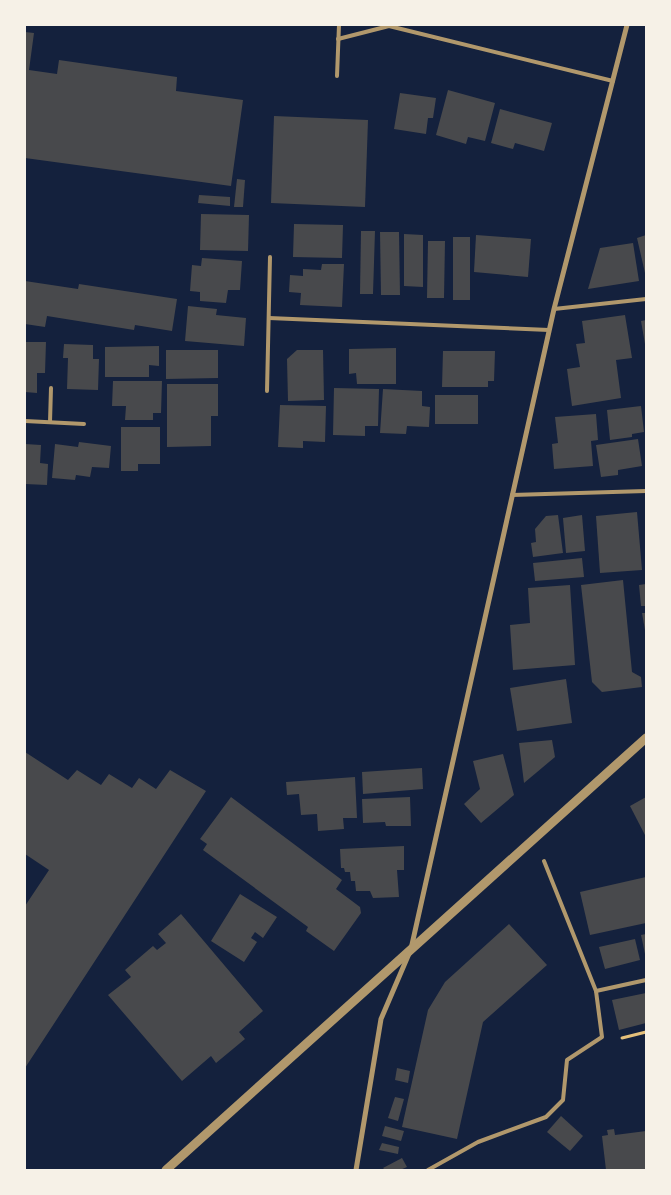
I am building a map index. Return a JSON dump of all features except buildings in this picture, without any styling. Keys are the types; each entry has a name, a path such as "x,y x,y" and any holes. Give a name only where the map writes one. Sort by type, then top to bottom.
{"street":[{"path":"356,1170 380,1019 411,949 549,330 627,25"},
{"path":"166,1170 646,738"}],"lane":[{"path":"337,76 339,25"},
{"path":"338,40 389,26 613,80"},
{"path":"267,391 270,257"},
{"path":"554,309 646,299"},
{"path":"269,318 549,330"},
{"path":"50,422 51,388"},
{"path":"25,421 84,424"},
{"path":"512,495 646,491"},
{"path":"428,1170 478,1142 546,1117 564,1100 567,1060 602,1037 596,991 544,861"},
{"path":"596,991 646,980"}]}
